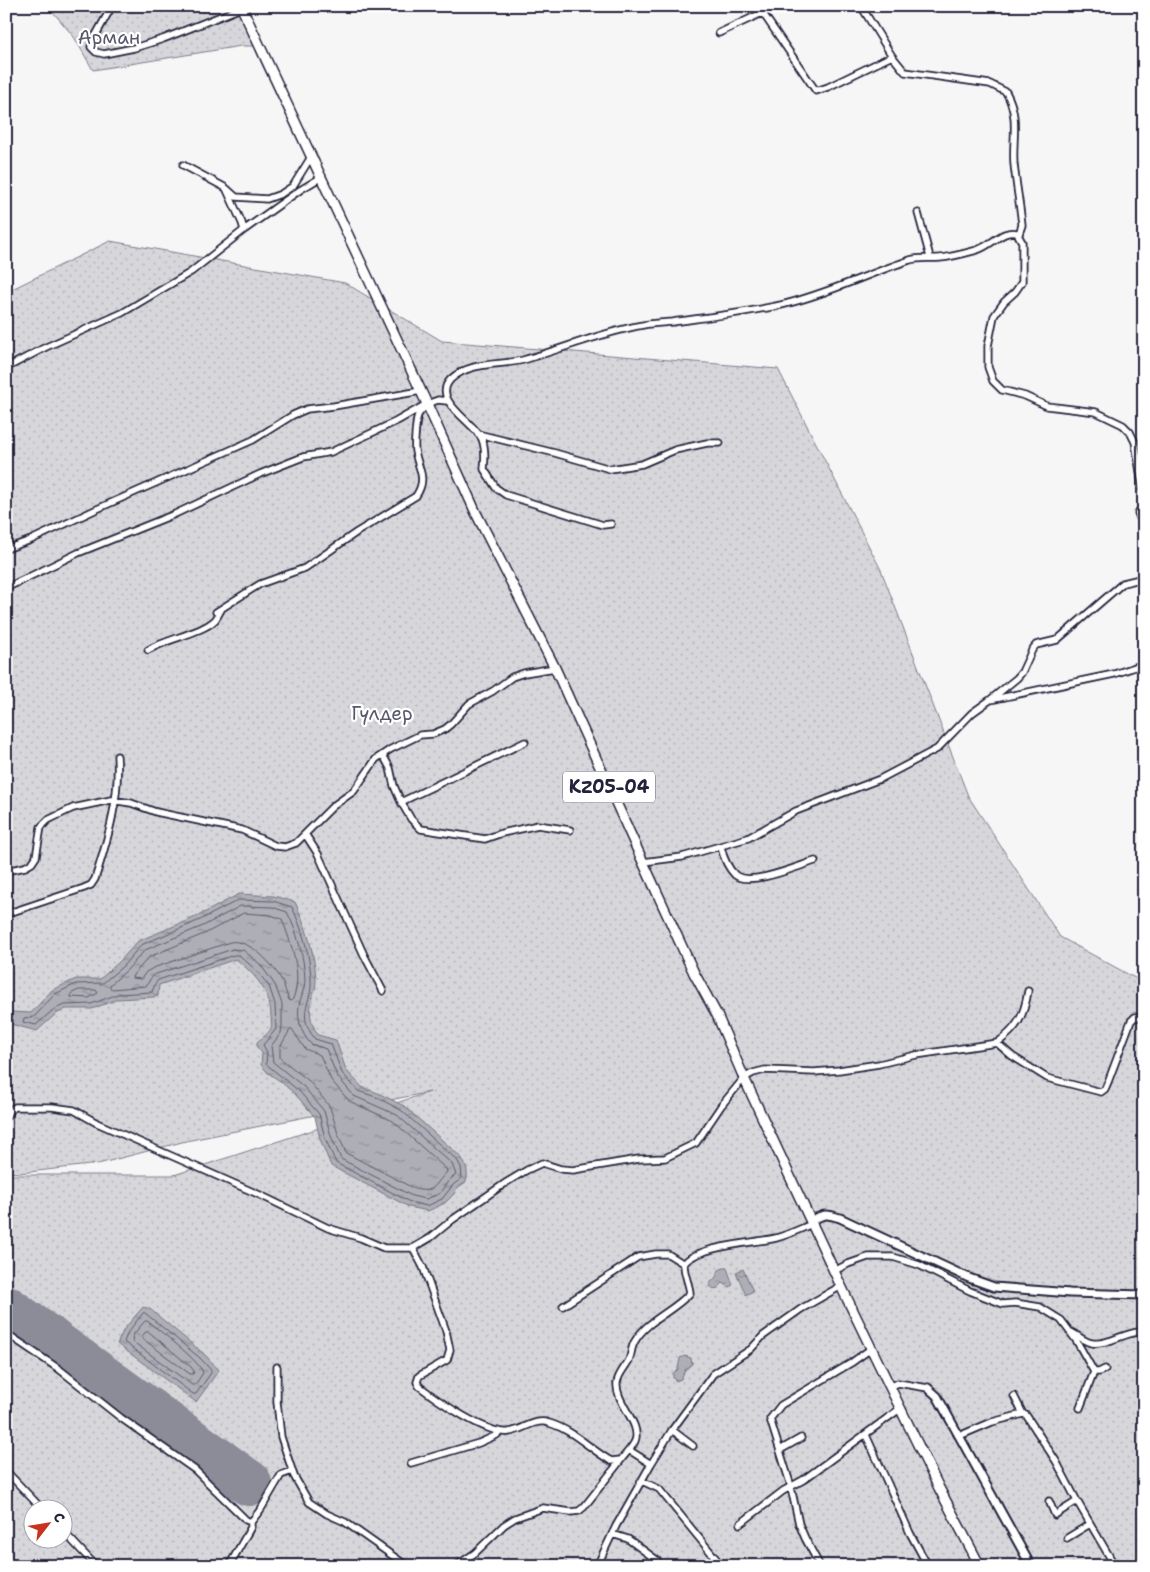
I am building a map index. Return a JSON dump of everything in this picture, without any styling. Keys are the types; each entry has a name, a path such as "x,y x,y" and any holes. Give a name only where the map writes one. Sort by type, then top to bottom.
{"main road":[{"name":"KZ05-04","path":"241,7 476,512 555,668 694,973 717,1015 744,1078 834,1272 939,1488 980,1566"}],"street":[{"path":"112,6 92,42 91,47 96,52 104,54 164,39 241,7"},
{"path":"758,6 816,91 892,56"},
{"path":"861,6 892,56 905,72 983,83 1001,88 1006,92 1014,113 1016,125 1014,161 1022,225 1019,234"},
{"path":"719,33 762,13"},
{"path":"183,165 226,188 236,197 267,199 281,194 293,186 310,157"},
{"path":"6,368 46,347 122,312 191,272 244,230 320,178"},
{"path":"226,188 244,230"},
{"path":"918,212 930,257"},
{"path":"611,524 603,525 506,495 496,488 484,469 484,447 482,440 447,401 445,393 447,385 461,372 474,366 521,360 621,329 644,324 738,314 784,304 913,260 930,257 945,258 976,250 988,246 1009,231 1019,234 1022,239 1022,282 994,316 988,346 988,367 993,381 1002,390 1025,396 1047,406 1096,412 1123,425 1130,432 1134,442 1144,496"},
{"path":"6,549 31,540 253,440 307,408 360,402 421,391"},
{"path":"6,588 78,552 175,514 260,474 303,458 331,452 397,421 427,404 438,400 447,401"},
{"path":"148,650 160,643 175,639 205,626 215,620 219,610 260,584 305,568 357,532 416,496 421,490 422,481 422,472 415,451 418,415 427,404"},
{"path":"478,434 610,469 642,464 675,450 707,443 720,443"},
{"path":"1144,504 1138,513 1144,530"},
{"path":"643,862 682,857 748,838 796,811 880,779 937,749 972,713 1017,678 1036,646 1057,640 1123,583 1133,579 1144,578"},
{"path":"990,700 1114,674 1144,664"},
{"path":"6,870 25,867 32,863 36,856 40,827 48,820 73,808 116,800 156,812 242,830 276,846 286,847 296,843 333,806 354,791 376,759 390,749 420,735 433,734 445,729 452,724 468,704 493,691 512,677 555,668"},
{"path":"401,802 525,742"},
{"path":"383,755 390,768 394,786 401,802 411,819 421,829 485,839 538,825 570,830"},
{"path":"6,914 91,885 96,879 116,800 118,788 117,756"},
{"path":"305,834 318,854 383,992"},
{"path":"721,847 731,870 736,876 744,879 763,877 815,861"},
{"path":"6,1117 15,1106 52,1107 74,1110 97,1123 260,1195 328,1228 361,1238 384,1248 413,1248 430,1238 452,1220 507,1182 542,1163 573,1170 639,1159 665,1158 691,1146 696,1143 720,1106 744,1078 753,1072 839,1070 879,1064 916,1055 997,1043 1008,1035 1024,1014 1028,991"},
{"path":"997,1043 1012,1056 1047,1078 1101,1092 1105,1089 1108,1082 1131,1021 1135,1017 1144,1018"},
{"path":"456,1566 476,1553 504,1525 515,1518 544,1508 571,1512 579,1511 635,1442 634,1426 618,1394 617,1383 619,1374 629,1361 631,1348 642,1332 690,1293 684,1275 684,1264 687,1259 724,1246 778,1238 827,1214 840,1218 969,1278 994,1287 1070,1293 1144,1295"},
{"path":"413,1248 423,1267 446,1331 450,1350 447,1360 419,1376 418,1386 483,1426 507,1432 535,1422 550,1423 581,1439 611,1461 621,1460"},
{"path":"563,1306 638,1257 668,1254 684,1264"},
{"path":"834,1272 848,1264 868,1257 893,1257 919,1265 970,1291 1003,1304 1015,1303 1040,1307 1061,1320 1094,1372"},
{"path":"597,1566 612,1534 651,1464 672,1430 710,1378 719,1368 751,1348 763,1336 802,1309 841,1286"},
{"path":"1069,1331 1091,1343 1105,1342 1140,1332"},
{"path":"6,1333 59,1369 121,1418 195,1470 246,1520 251,1522"},
{"path":"820,1566 804,1538 770,1419 781,1405 851,1363 872,1348"},
{"path":"278,1367 277,1402 281,1436 292,1471 309,1502 327,1514 345,1522 407,1566"},
{"path":"1094,1372 1105,1369"},
{"path":"1080,1408 1094,1372"},
{"path":"890,1387 898,1383 928,1388 937,1396 1031,1566"},
{"path":"1014,1396 1023,1414 1029,1419 1056,1461 1076,1501 1115,1566"},
{"path":"740,1524 783,1491 791,1488 901,1408"},
{"path":"958,1436 992,1422 1023,1414"},
{"path":"672,1430 692,1446"},
{"path":"411,1463 479,1443 497,1436 498,1431"},
{"path":"866,1435 910,1533 928,1566"},
{"path":"780,1450 801,1438"},
{"path":"628,1450 651,1464"},
{"path":"6,1471 34,1500"},
{"path":"228,1566 251,1527 251,1522 262,1509 280,1475 292,1471"},
{"path":"642,1481 659,1489 722,1566"},
{"path":"1049,1501 1055,1515 1076,1501"},
{"path":"1067,1538 1090,1524"},
{"path":"612,1534 628,1539 658,1561"},
{"path":"72,1541 96,1566"},
{"path":"535,1565 546,1563 565,1566"}],"green space":[{"name":"Арман","path":"48,6 241,6 259,46 241,46 93,70 74,37"},
{"name":"Гүлдер","path":"110,241 345,283 442,341 778,369 881,570 968,796 1060,937 1144,983 1144,1566 6,1566 6,1175 174,1175 430,1092 186,1141 98,1164 20,1173 6,1172 6,292"}],"water":[{"path":"239,894 274,896 295,902 303,920 314,960 316,982 310,1011 315,1030 318,1035 336,1040 346,1070 362,1087 404,1106 461,1157 467,1169 466,1182 457,1188 445,1203 428,1211 409,1207 331,1166 320,1139 315,1117 296,1095 268,1073 261,1065 262,1053 257,1047 257,1042 271,1028 268,998 255,977 236,959 159,985 158,996 118,999 92,1009 66,1009 56,1014 37,1031 6,1023 6,1010 31,1013 52,990 76,979 100,979 138,941 198,916"},
{"path":"727,1268 733,1285 729,1287 723,1283 714,1289 710,1286 710,1283 716,1277 719,1270"},
{"path":"743,1269 753,1291 746,1295 736,1272"},
{"path":"143,1307 150,1309 204,1354 219,1370 196,1402 117,1344 124,1329"},
{"path":"57,1318 61,1319 80,1336 80,1339 75,1343 62,1333 53,1324"},
{"path":"685,1356 691,1358 692,1364 685,1370 681,1379 676,1381 673,1378 673,1374 678,1369 680,1358"}],"runway":[{"path":"6,1308 249,1483"}]}
